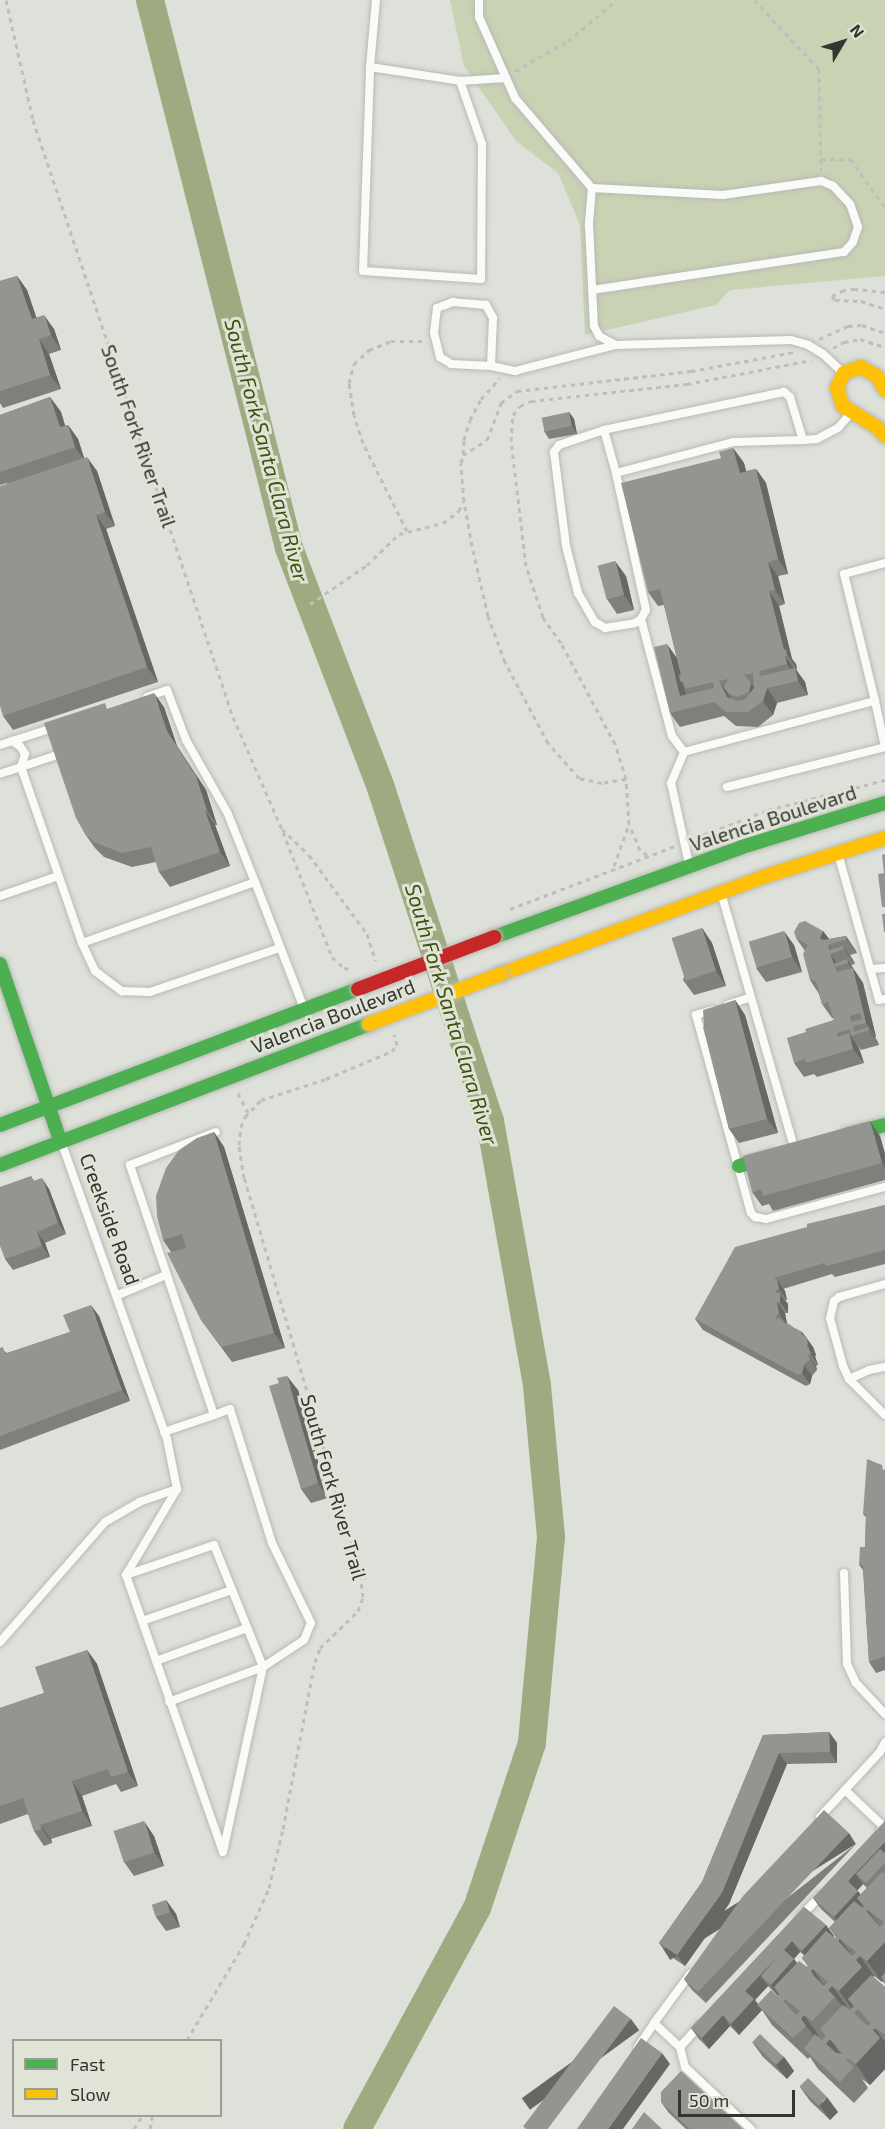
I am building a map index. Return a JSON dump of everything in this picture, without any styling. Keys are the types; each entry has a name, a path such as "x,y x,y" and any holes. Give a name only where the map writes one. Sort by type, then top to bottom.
{"main road":[{"path":"885,390 877,376 868,369 852,368 844,373 839,381 838,398 851,413 877,427 885,436"},
{"name":"Valencia Boulevard","path":"0,1125 494,937 689,866 885,803"},
{"name":"Valencia Boulevard","path":"0,1165 60,1140 721,891 885,838"},
{"name":"Creekside Road","path":"0,964 60,1140"},
{"path":"837,1138 885,1125"},
{"path":"739,1166 800,1149"}],"lane":[{"path":"376,0 370,67 363,271 481,279 482,144 460,81"},
{"path":"479,0 479,17 516,98 592,188 589,225 594,326 598,336 616,345"},
{"path":"370,67 460,81 506,78"},
{"path":"592,188 723,195 821,181 833,186 850,204 858,227 853,242 844,252 592,290"},
{"path":"491,366 493,318 486,305 453,302 437,308 434,333 440,357 452,364 491,366 511,370 575,357 616,345 771,339 808,345 823,354 844,373"},
{"path":"641,620 605,628 595,622 578,593 566,546 554,452 559,445 604,430 784,392 790,397 803,440"},
{"path":"616,473 733,442 803,440 828,436 851,413"},
{"path":"604,430 616,473 646,610 641,620 672,736 684,752"},
{"path":"727,787 885,747 844,574 885,563"},
{"path":"136,700 167,690 186,740 228,814 304,1009"},
{"path":"684,752 875,701"},
{"path":"0,744 64,724"},
{"path":"12,741 25,753 21,767 82,943 95,971 122,991 150,992 279,948"},
{"path":"684,752 671,783 689,866"},
{"path":"1,771 60,754"},
{"path":"838,853 879,1000 885,999"},
{"path":"0,896 58,876"},
{"path":"82,943 255,882"},
{"path":"721,891 751,998 800,1149"},
{"path":"870,969 885,968"},
{"path":"751,998 696,1015 751,1213 760,1219 885,1187"},
{"path":"214,1414 130,1165 216,1132"},
{"name":"Creekside Road","path":"60,1140 118,1295 164,1432 177,1489"},
{"path":"118,1295 166,1275"},
{"path":"885,1284 839,1297 830,1309 830,1318 849,1379 885,1415"},
{"path":"849,1379 869,1370 885,1367"},
{"path":"164,1432 230,1409 272,1543 311,1623 304,1640 263,1667 169,1702"},
{"path":"126,1575 214,1545 263,1667 223,1852 126,1575 177,1489"},
{"path":"0,1642 105,1522 139,1502 177,1489"},
{"path":"844,1573 847,1664 856,1683 885,1714"},
{"path":"142,1621 232,1590"},
{"path":"156,1661 247,1628"},
{"path":"815,1823 880,1752 885,1742"},
{"path":"845,1790 884,1827 875,1836"},
{"path":"794,1924 827,1889"},
{"path":"634,2052 693,1969"},
{"path":"680,2047 705,2021"},
{"path":"654,2023 680,2047 685,2067 751,2129"}],"path":[{"name":"South Fork River Trail","path":"6,0 33,120 233,717 282,829 309,855"},
{"path":"506,78 528,62 568,41 617,0"},
{"path":"754,0 819,69 821,181"},
{"path":"821,159 850,159 885,207"},
{"path":"885,292 855,289 844,290 832,296 835,300 861,301 885,309"},
{"path":"463,455 487,440 501,403 517,391 692,371 791,354 848,326 862,325 885,333"},
{"path":"407,531 363,443 354,415 349,383 354,364 369,350 391,341 436,340"},
{"path":"511,370 481,399 464,440 461,463 464,501 488,616 505,662 548,743 579,778 602,783 626,780"},
{"path":"310,604 367,565 399,534 443,524 459,511 464,501"},
{"path":"505,911 613,867 768,810 885,780"},
{"path":"613,867 628,824 634,840 647,855"},
{"path":"282,829 333,957 344,968 351,969"},
{"path":"236,1089 248,1113 261,1100 274,1094 342,1072"},
{"name":"South Fork River Trail","path":"188,2039 244,1944 269,1888 283,1829 315,1662 320,1648 358,1611 363,1597 360,1571 244,1178 239,1145 241,1127 248,1113"}],"green space":[{"path":"450,0 885,0 885,276 730,290 716,305 585,335 580,225 558,173 516,141 464,66"}],"building":[{"path":"17,276 32,319 44,315 51,335 39,339 50,375 0,391 0,281"},
{"path":"50,397 60,427 68,425 75,447 0,472 0,415"},
{"path":"569,412 572,426 545,432 542,418"},
{"path":"733,448 740,473 756,469 778,559 768,562 775,590 769,591 784,650 786,649 787,664 759,671 761,676 795,668 798,681 767,688 763,701 748,712 726,712 714,702 670,713 654,647 667,644 680,696 714,688 713,682 685,689 683,681 680,681 679,675 681,675 660,589 648,592 621,483 721,458 719,452","holes":["753,673 754,688 744,700 737,701 727,697 719,681 728,679 724,687 729,694 737,697 749,692 751,683 744,675"]},
{"path":"87,457 105,512 96,515 147,667 3,716 0,706 0,486"},
{"path":"615,561 624,595 607,599 598,566"},
{"path":"154,693 167,731 196,776 207,810 205,811 220,852 159,872 151,847 122,853 94,842 85,834 76,818 44,723 105,703 107,709"},
{"path":"885,854 885,907 882,907 878,874 884,873 882,855"},
{"path":"882,914 885,914 885,932 884,932"},
{"path":"805,921 823,931 820,938 823,940 846,936 847,939 828,945 830,950 843,946 844,949 830,954 834,964 847,959 848,963 835,967 837,972 853,968 866,1023 853,1026 854,1032 868,1027 869,1030 851,1036 850,1029 837,1033 838,1037 849,1033 853,1049 806,1063 805,1059 794,1063 787,1038 806,1032 805,1029 834,1020 828,1002 822,1004 816,981 810,980 803,954 808,945 796,938 794,932 799,923","holes":["860,1013 862,1019 851,1022 850,1016"]},
{"path":"702,928 716,971 685,981 672,938"},
{"path":"784,931 792,957 757,968 749,942"},
{"path":"735,1000 767,1119 729,1129 703,1027 707,1026 704,1025 703,1010"},
{"path":"870,1121 882,1163 763,1196 761,1189 752,1192 743,1156"},
{"path":"214,1132 274,1333 222,1347 201,1320 167,1253 186,1248 182,1234 163,1240 157,1216 156,1196 166,1168 179,1150 197,1138"},
{"path":"31,1176 33,1181 42,1178 58,1223 37,1232 42,1246 5,1259 0,1246 0,1187"},
{"path":"885,1205 885,1250 827,1266 824,1263 774,1278 777,1280 779,1289 776,1290 777,1293 780,1293 780,1302 777,1302 779,1314 775,1322 778,1318 784,1322 783,1324 786,1323 806,1336 808,1344 806,1347 808,1346 811,1354 808,1355 810,1359 804,1365 802,1373 798,1375 695,1319 735,1247 807,1227 807,1224"},
{"path":"91,1305 122,1390 0,1436 0,1348 3,1347 5,1354 70,1332 63,1315"},
{"path":"287,1376 318,1483 301,1489 269,1386 279,1383 277,1378"},
{"path":"867,1459 882,1465 885,1470 885,1656 869,1662 863,1565 859,1565 860,1547 865,1547 866,1514 863,1514"},
{"path":"87,1650 128,1772 111,1777 108,1769 72,1781 82,1811 40,1825 42,1829 34,1831 23,1798 0,1806 0,1708 44,1693 35,1667"},
{"path":"829,1732 830,1752 779,1753 722,1893 677,1955 659,1943 702,1882 763,1735"},
{"path":"824,1810 849,1833 698,1992 684,1979 743,1896"},
{"path":"144,1821 154,1852 124,1862 114,1831"},
{"path":"885,1821 885,1842 848,1881 858,1891 834,1917 813,1898"},
{"path":"880,1849 885,1853 885,1863 866,1883 856,1874"},
{"path":"882,1872 885,1874 885,1942 867,1961 860,1956 856,1960 862,1967 839,1991 832,1986 828,1990 835,1997 812,2021 804,2015 801,2019 806,2026 793,2038 757,2005 771,1990 779,1997 774,1987 799,1961 807,1967 809,1965 802,1958 826,1931 835,1938 837,1936 829,1928 854,1901 863,1908 864,1906 857,1898","holes":["868,1910 884,1922 880,1927 867,1912","840,1939 856,1952 852,1956 838,1941","813,1969 828,1982 824,1986 811,1971","785,1999 800,2011 796,2015 783,2001"]},
{"path":"166,1900 170,1912 156,1917 152,1905"},
{"path":"804,1907 826,1925 802,1951 792,1941 784,1950 794,1959 771,1985 761,1976 781,1953 745,1991 754,1999 731,2024 723,2015 702,2038 691,2028"},
{"path":"871,1975 885,1987 885,2033 875,2028 873,2030 880,2038 856,2064 847,2058 846,2060 854,2067 840,2082 804,2049 815,2034 822,2040 826,2036 820,2029 843,2005 850,2010 854,2006 848,1999","holes":["858,2009 871,2024 869,2026 854,2013","830,2039 843,2054 836,2053 826,2044"]},
{"path":"614,2006 631,2019 548,2129 526,2129 523,2127"},
{"path":"760,2034 784,2057 776,2065 752,2042"},
{"path":"641,2038 662,2053 608,2129 577,2129"},
{"path":"681,2071 743,2129 690,2129 661,2102 661,2092"},
{"path":"808,2078 827,2097 819,2106 800,2086"},
{"path":"644,2112 662,2129 632,2129"}],"waterway":[{"name":"South Fork Santa Clara River","path":"150,0 289,548 381,788 490,1121 537,1386 551,1537 532,1743 477,1908 357,2129"}],"traffic: fast":[{"path":"494,937 742,847 885,803"},
{"path":"0,964 60,1140"},
{"path":"0,1125 358,989"},
{"path":"0,1165 369,1024"},
{"path":"846,1135 885,1125"},
{"path":"739,1166 774,1156"}],"traffic: slow":[{"path":"885,390 877,376 861,367 844,373 837,388 843,406 877,427 885,436"},
{"path":"501,974 763,877 885,838"},
{"path":"369,1024 501,974"}],"traffic: jam":[{"path":"358,989 494,937"}]}
